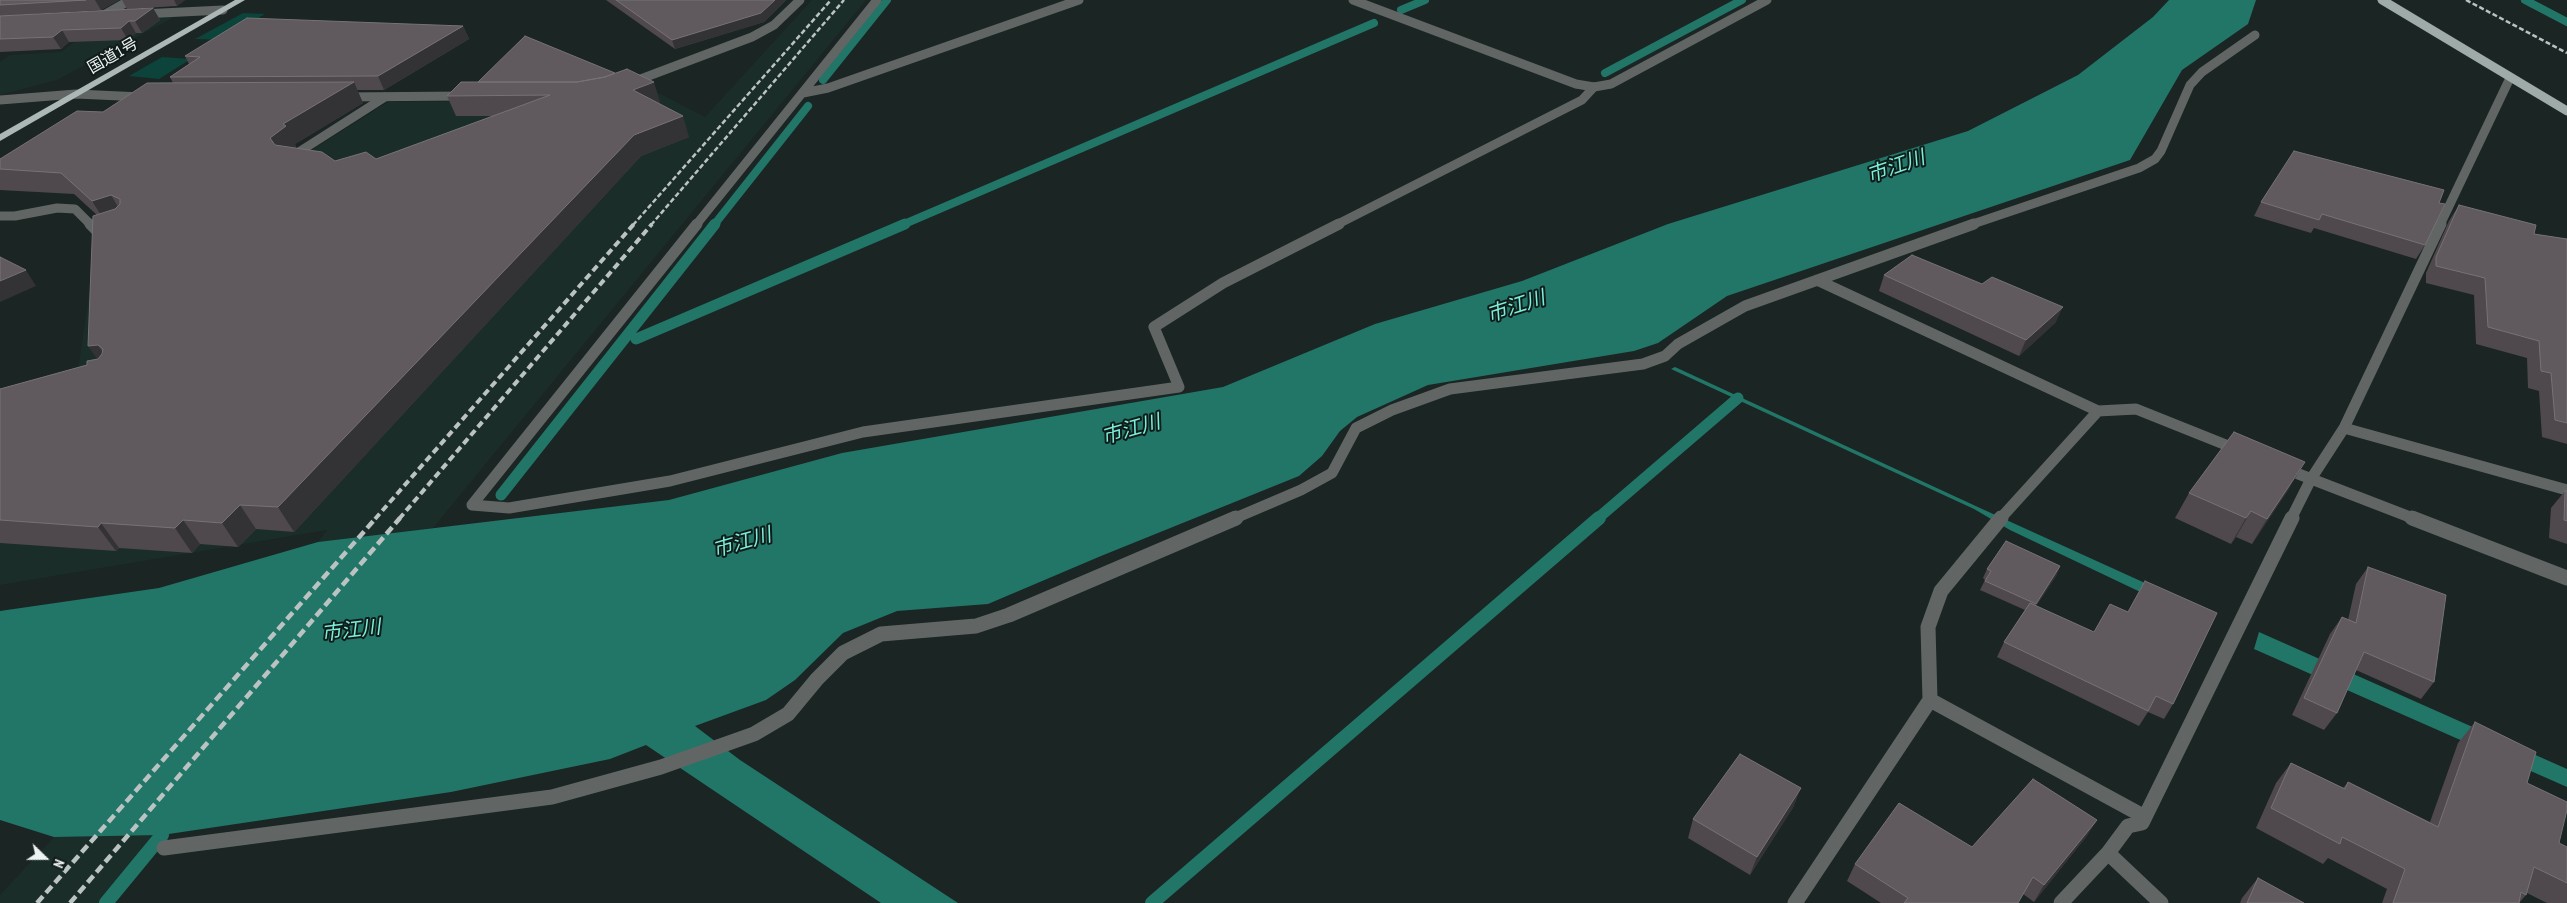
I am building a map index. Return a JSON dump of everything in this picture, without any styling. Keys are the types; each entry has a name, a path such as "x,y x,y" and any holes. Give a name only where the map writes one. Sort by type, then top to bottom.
{"highway":[{"name":"国道1号","path":"0,138 241,0"}],"main road":[{"path":"2382,0 2567,111"}],"street":[{"path":"104,15 130,0"},
{"path":"618,88 752,37 774,25 800,0"},
{"path":"877,0 472,505 509,508 660,483 864,432 1179,387 1154,328 1223,283 1582,100 1594,88"},
{"path":"803,93 828,88 1079,0"},
{"path":"1352,0 1576,84 1594,88 1611,84 1767,0"},
{"path":"131,14 223,10"},
{"path":"94,16 122,14"},
{"path":"164,848 552,796 661,767 754,734 788,714 817,679 843,653 882,634 976,626 1009,615 1301,490 1332,473 1344,454 1356,428 1392,410 1450,389 1643,364 1665,356 1678,344 1745,306 1891,252 2139,168 2155,159 2161,151 2190,85 2202,72 2256,35"},
{"path":"2061,903 2108,854 2128,826 2142,823 2311,479 2344,428 2510,78"},
{"path":"0,100 76,94 110,98 149,97"},
{"path":"306,163 287,160 385,96"},
{"path":"336,97 474,96"},
{"path":"0,216 16,216 57,208 75,209 99,233 117,227"},
{"path":"1817,280 2098,411 2136,409 2256,457"},
{"path":"1796,903 1930,700 1928,627 1941,591 1998,521 2098,411"},
{"path":"2344,428 2567,490"},
{"path":"2274,464 2567,578"},
{"path":"1930,700 2145,817"},
{"path":"2108,854 2161,903"}],"shaded area":[{"path":"812,0 866,0 433,528 318,542 327,530 0,585 0,393 78,370 92,275 280,170 388,102 601,100 641,84 705,117"},
{"path":"243,13 265,14 223,40 195,39"},
{"path":"176,16 57,80 0,95 0,62 10,55 61,52 104,20"},
{"path":"162,57 191,59 159,79 129,76"},
{"path":"162,835 105,903 0,903 0,895 54,837"}],"water":[{"name":"市江川","path":"2169,0 2256,0 2248,24 2182,70 2130,160 1727,296 1658,343 1634,351 1428,385 1357,417 1340,431 1322,456 1299,476 988,604 897,611 843,633 795,680 766,700 695,726 740,760 958,903 881,903 646,745 610,759 451,792 162,835 54,837 0,820 0,611 159,588 318,542 669,500 842,453 1223,387 1375,324 1522,281 1668,224 1968,131 2078,75 2153,17"},
{"path":"1675,367 2200,608 2195,618 2010,530 1974,509 1671,369"},
{"path":"2259,632 2567,769 2567,787 2254,649"}],"building":[{"path":"0,0 86,0 0,5"},
{"path":"616,0 775,0 761,13 672,40"},
{"path":"153,8 135,21 129,21 121,28 62,30 53,37 0,39 0,16"},
{"path":"247,18 463,26 378,76 170,77 200,57 185,56"},
{"path":"525,36 615,73 605,77 577,82 478,82"},
{"path":"627,69 654,82 633,90 683,116 634,135 278,507 240,505 222,523 183,520 175,528 101,523 98,527 0,520 0,389 87,365 87,361 98,359 102,354 103,349 98,345 88,346 93,216 115,209 120,204 120,199 111,195 92,201 61,173 0,169 0,159 77,111 103,112 147,83 354,82 283,124 286,126 270,138 275,145 322,152 335,161 366,152 376,159 550,95 447,96 461,82 577,82 605,77"},
{"path":"2294,151 2444,190 2439,203 2445,204 2425,245 2322,214 2319,220 2261,202"},
{"path":"2459,205 2536,225 2534,234 2567,239 2567,423 2555,420 2551,373 2541,371 2539,341 2488,327 2485,278 2436,266 2436,257"},
{"path":"1912,255 1982,284 1992,277 2063,307 2026,340 1884,275"},
{"path":"0,257 26,270 0,281"},
{"path":"2234,432 2305,462 2267,519 2251,511 2246,518 2189,493"},
{"path":"2565,491 2567,491 2567,521 2564,520"},
{"path":"2006,541 2060,566 2036,604 1985,581 1991,571 1987,569"},
{"path":"2368,567 2446,595 2434,682 2364,652 2337,713 2304,698 2342,617 2356,623"},
{"path":"2145,581 2217,613 2173,704 2156,696 2148,711 2004,642 2030,603 2094,632 2110,604 2128,612"},
{"path":"2475,722 2536,752 2527,783 2567,802 2567,810 2559,843 2567,847 2567,883 2534,867 2526,895 2521,892 2519,903 2393,903 2405,869 2342,837 2340,844 2271,808 2291,763 2345,789 2348,782 2438,827"},
{"path":"1740,754 1801,788 1757,857 1693,819"},
{"path":"2033,779 2097,820 2044,885 2033,877 2018,903 1904,903 1908,898 1855,864 1899,803 1972,847"},
{"path":"2258,878 2304,903 2247,903"}],"waterway":[{"path":"823,80 887,0"},
{"path":"1401,10 1425,0"},
{"path":"1605,73 1742,0"},
{"path":"2525,0 2567,22"},
{"path":"902,225 1374,23"},
{"path":"714,225 808,106"},
{"path":"501,495 715,224"},
{"path":"636,339 905,224"},
{"path":"1597,519 1738,398"},
{"path":"1152,903 1599,518"},
{"path":"106,903 162,835"}],"railway":[{"path":"633,225 831,0"},
{"path":"651,225 844,0"},
{"path":"2466,0 2567,53"},
{"path":"375,519 634,224"},
{"path":"399,519 652,224"},
{"path":"37,903 376,518"},
{"path":"70,903 400,518"}]}
